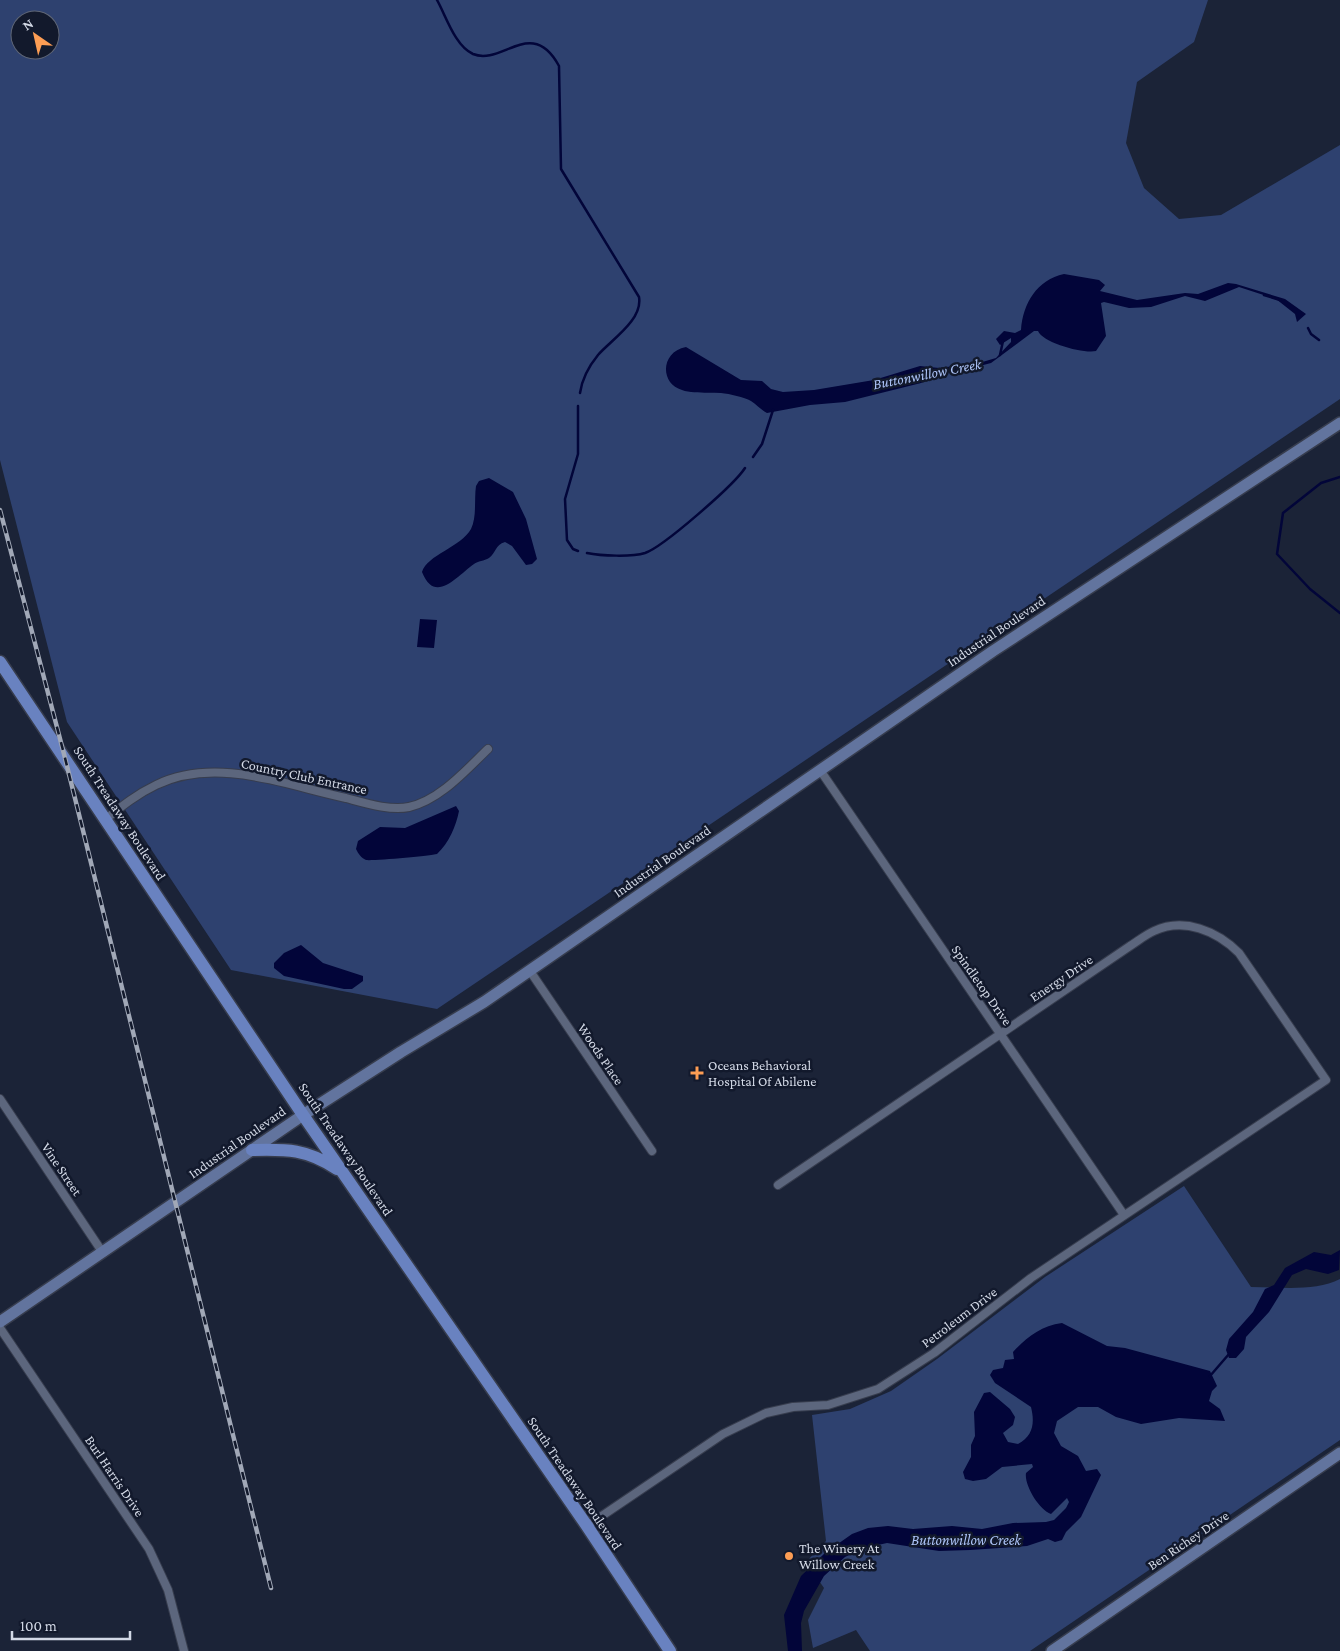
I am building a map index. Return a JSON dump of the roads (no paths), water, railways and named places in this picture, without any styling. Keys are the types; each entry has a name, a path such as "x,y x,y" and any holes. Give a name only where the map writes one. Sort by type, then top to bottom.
{"main road":[{"name":"Industrial Boulevard","path":"0,1322 303,1115 401,1052 484,1002 992,651 1340,422"},
{"name":"South Treadaway Boulevard","path":"0,662 303,1115 587,1526 670,1651"},
{"path":"252,1150 290,1149 318,1157 343,1172"},
{"name":"Ben Richey Drive","path":"1052,1651 1340,1452"}],"street":[{"name":"Country Club Entrance","path":"106,819 136,796 157,784 177,777 205,773 238,774 360,802 391,807 408,807 434,796 488,749"},
{"name":"Spindletop Drive","path":"820,770 1124,1215"},
{"name":"Energy Drive","path":"778,1186 1154,931 1171,926 1195,927 1225,938 1239,952 1326,1080"},
{"name":"Woods Place","path":"530,971 652,1151"},
{"name":"Petroleum Drive","path":"587,1526 723,1434 745,1422 766,1413 793,1407 828,1404 885,1385 934,1353 1031,1278 1326,1080"},
{"name":"Vine Street","path":"0,1099 103,1253"},
{"name":"Burl Harris Drive","path":"0,1328 149,1549 168,1590 184,1651"}],"water":[{"path":"1064,274 1099,280 1105,285 1100,291 1137,300 1185,293 1198,294 1228,283 1236,284 1285,299 1306,314 1297,322 1295,314 1276,299 1239,287 1205,301 1185,296 1151,307 1129,308 1104,302 1101,303 1106,336 1096,351 1083,351 1064,347 1047,340 1038,331 1034,331 991,363 964,370 951,371 921,383 845,402 810,405 767,413 745,398 721,393 682,390 675,387 667,375 666,368 671,355 677,350 686,347 741,380 762,381 771,389 783,392 814,390 874,380 920,366 939,368 979,363 996,358 1011,342 1011,338 1000,345 996,339 1004,331 1015,333 1021,330 1028,302 1039,287 1046,281"},
{"path":"489,478 513,492 526,519 537,559 532,564 526,565 512,546 505,542 499,545 489,558 477,562 454,581 440,587 433,586 427,582 422,572 425,566 460,541 471,529 475,514 476,486 479,481"},
{"path":"420,619 437,620 434,648 417,647"},
{"path":"456,806 459,811 454,828 445,845 437,854 366,860 361,857 356,849 358,841 380,827 405,828"},
{"path":"301,945 323,963 363,976 363,981 352,989 344,989 284,976 274,968 274,963 284,953"},
{"path":"1340,1250 1339,1270 1328,1274 1306,1269 1292,1275 1269,1312 1246,1337 1244,1349 1236,1358 1229,1358 1226,1350 1229,1339 1253,1312 1265,1289 1274,1285 1285,1268 1314,1252 1331,1255"},
{"path":"1062,1323 1107,1346 1125,1348 1210,1371 1217,1386 1212,1391 1209,1401 1220,1409 1225,1421 1179,1418 1141,1424 1116,1417 1098,1407 1078,1407 1057,1421 1054,1433 1061,1446 1078,1456 1086,1471 1097,1469 1101,1475 1081,1517 1066,1532 1062,1540 1055,1542 1048,1539 1027,1546 970,1550 939,1551 887,1543 864,1548 845,1557 824,1576 804,1611 801,1623 802,1651 788,1651 784,1615 801,1576 825,1553 852,1534 868,1528 888,1526 913,1529 952,1526 982,1529 1013,1523 1046,1522 1054,1520 1066,1508 1069,1502 1067,1498 1051,1514 1046,1512 1037,1502 1027,1484 1026,1478 1026,1473 1033,1467 1032,1464 1002,1467 986,1479 973,1481 965,1479 963,1472 971,1457 971,1445 975,1436 974,1412 984,1393 990,1392 1010,1409 1015,1417 1013,1425 1003,1433 1008,1442 1018,1444 1030,1433 1033,1424 1031,1407 995,1383 990,1375 993,1370 1003,1368 1005,1360 1014,1359 1013,1352 1029,1337 1054,1324"}],"waterway":[{"name":"Buttonwillow Creek","path":"437,0 456,38 473,54 484,56 495,54 528,43 538,45 549,52 559,66 561,169 639,297 636,314 625,329 595,359 584,378 580,393"},
{"name":"Buttonwillow Creek","path":"1264,295 1280,300"},
{"name":"Buttonwillow Creek","path":"1308,328 1311,334 1319,340"},
{"name":"Buttonwillow Creek","path":"1000,355 1003,341"},
{"name":"Buttonwillow Creek","path":"578,406 578,454 565,499 567,540 573,549 578,551"},
{"name":"Buttonwillow Creek","path":"753,457 762,444 773,410"},
{"name":"Buttonwillow Creek","path":"587,553 608,555 645,553 667,540 698,515 745,468"},
{"name":"Buttonwillow Creek","path":"1340,477 1321,483 1283,513 1277,554 1310,589 1340,613"},
{"name":"Buttonwillow Creek","path":"1210,1376 1229,1354"}],"railway":[{"path":"0,510 64,754 271,1588"}],"place":[{"name":"Oceans Behavioral Hospital Of Abilene","path":"697,1073"},
{"name":"The Winery At Willow Creek","path":"789,1556"}]}
